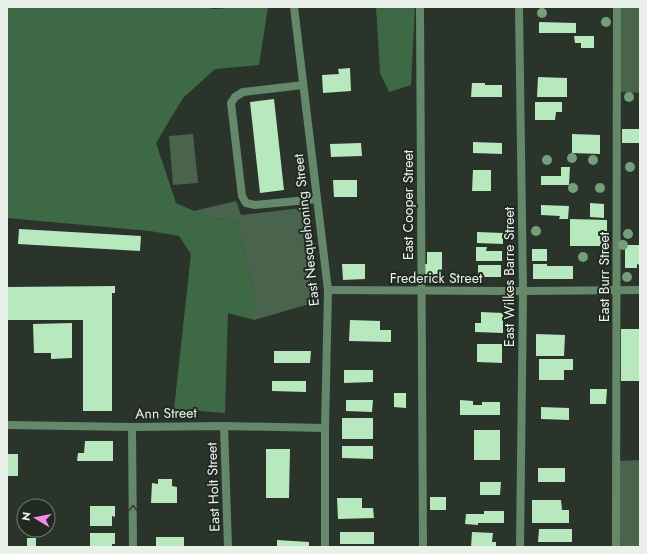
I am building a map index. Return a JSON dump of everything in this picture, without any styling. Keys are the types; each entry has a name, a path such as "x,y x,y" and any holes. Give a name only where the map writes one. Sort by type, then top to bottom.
{"street":[{"name":"East Nesquehoning Street","path":"294,7 328,290 325,428 325,547"},
{"name":"East Cooper Street","path":"420,7 423,547"},
{"name":"East Wilkes Barre Street","path":"519,7 523,291 520,547"},
{"name":"East Burr Street","path":"616,547 617,7"},
{"path":"303,85 243,92 235,97 231,103 242,196 246,203 255,205 317,200"},
{"name":"Frederick Street","path":"328,290 640,290"},
{"name":"Ann Street","path":"7,425 325,428"},
{"name":"East Holt Street","path":"224,426 228,547"},
{"path":"132,427 133,547"}],"green space":[{"path":"7,7 207,7 213,9 268,7 259,65 215,69 183,98 156,143 176,203 208,217 236,222 254,291 254,320 228,313 225,413 174,409 191,254 179,236 150,231 7,218"},
{"path":"376,7 415,7 411,85 389,92 380,73"},
{"path":"619,7 640,7 640,93 620,92"},
{"path":"193,134 198,183 173,185 169,136"},
{"path":"236,201 241,215 302,208 313,303 254,320 254,291 236,222 208,217 194,211"},
{"path":"640,460 640,547 619,547 620,461"}],"building":[{"path":"539,22 576,23 576,33 539,33"},
{"path":"574,36 594,36 594,48 581,48 581,43 575,43"},
{"path":"350,68 351,91 323,93 322,75 339,74 338,69"},
{"path":"538,77 567,78 567,97 537,97"},
{"path":"472,83 502,85 502,97 471,97"},
{"path":"274,99 284,190 260,193 250,102"},
{"path":"535,102 562,102 562,112 556,112 555,120 535,120"},
{"path":"622,129 640,129 640,143 622,143"},
{"path":"572,134 600,135 600,154 572,153"},
{"path":"473,142 502,143 502,154 473,153"},
{"path":"361,143 362,156 331,157 330,144"},
{"path":"561,167 570,167 569,185 541,185 541,176 561,176"},
{"path":"473,170 491,170 491,191 472,191"},
{"path":"333,180 357,180 357,197 334,197"},
{"path":"590,203 604,204 604,218 590,217"},
{"path":"541,205 569,206 568,219 559,219 560,216 541,215"},
{"path":"570,219 607,220 607,246 570,246"},
{"path":"19,229 141,236 140,251 18,244"},
{"path":"477,232 503,233 503,244 477,243"},
{"path":"625,245 640,245 640,265 637,264 637,268 625,268"},
{"path":"476,247 487,247 486,251 502,251 502,261 476,261"},
{"path":"532,249 547,249 547,261 532,261"},
{"path":"427,252 442,252 442,280 440,280 440,282 427,282 427,280 424,280 424,264 427,264"},
{"path":"342,264 365,264 365,279 343,280"},
{"path":"533,264 547,264 547,266 573,266 573,279 533,279"},
{"path":"478,265 501,265 501,277 478,277"},
{"path":"115,286 115,293 112,293 112,411 83,411 83,320 7,320 7,287"},
{"path":"481,312 503,313 503,333 475,332 475,323 481,323"},
{"path":"350,320 380,321 380,330 391,330 391,342 349,341"},
{"path":"72,323 72,358 51,359 51,353 34,353 33,324"},
{"path":"621,329 640,329 639,381 621,381"},
{"path":"536,334 565,335 564,356 536,356"},
{"path":"477,344 502,344 502,363 477,362"},
{"path":"274,351 311,351 310,363 274,363"},
{"path":"539,359 573,359 573,370 564,370 564,380 539,380"},
{"path":"344,370 373,370 373,382 344,383"},
{"path":"272,381 306,381 306,392 272,391"},
{"path":"590,389 607,389 606,404 590,404"},
{"path":"394,393 406,393 406,408 394,407"},
{"path":"346,400 373,400 372,412 346,411"},
{"path":"460,400 473,401 473,405 482,405 482,402 500,402 500,415 460,415"},
{"path":"541,407 569,408 569,420 541,419"},
{"path":"342,418 373,418 373,439 342,439"},
{"path":"474,430 500,430 500,460 474,460"},
{"path":"85,441 113,441 113,461 77,461 78,453 84,453"},
{"path":"342,446 373,446 373,459 342,458"},
{"path":"266,449 290,449 289,498 266,498"},
{"path":"7,454 18,454 18,476 7,476"},
{"path":"538,468 565,468 565,482 538,482"},
{"path":"158,479 172,479 172,486 177,487 177,503 151,503 152,483 158,484"},
{"path":"480,482 501,482 500,495 480,495"},
{"path":"430,497 446,497 446,510 430,510"},
{"path":"337,498 362,498 362,508 373,508 374,518 338,519"},
{"path":"532,500 561,500 562,510 569,510 569,523 532,523"},
{"path":"90,506 115,506 115,517 112,516 112,526 90,526"},
{"path":"484,511 504,511 504,523 478,523 478,525 465,524 466,514 484,514"},
{"path":"539,529 572,529 572,542 538,542"},
{"path":"340,532 374,532 374,544 340,544"},
{"path":"472,532 493,533 492,542 496,542 496,547 471,547"},
{"path":"90,533 115,533 115,544 112,544 112,547 90,547"},
{"path":"156,537 184,537 184,547 156,547"},
{"path":"27,538 36,538 36,547 27,547"},
{"path":"277,540 309,542 309,547 277,547"}]}
